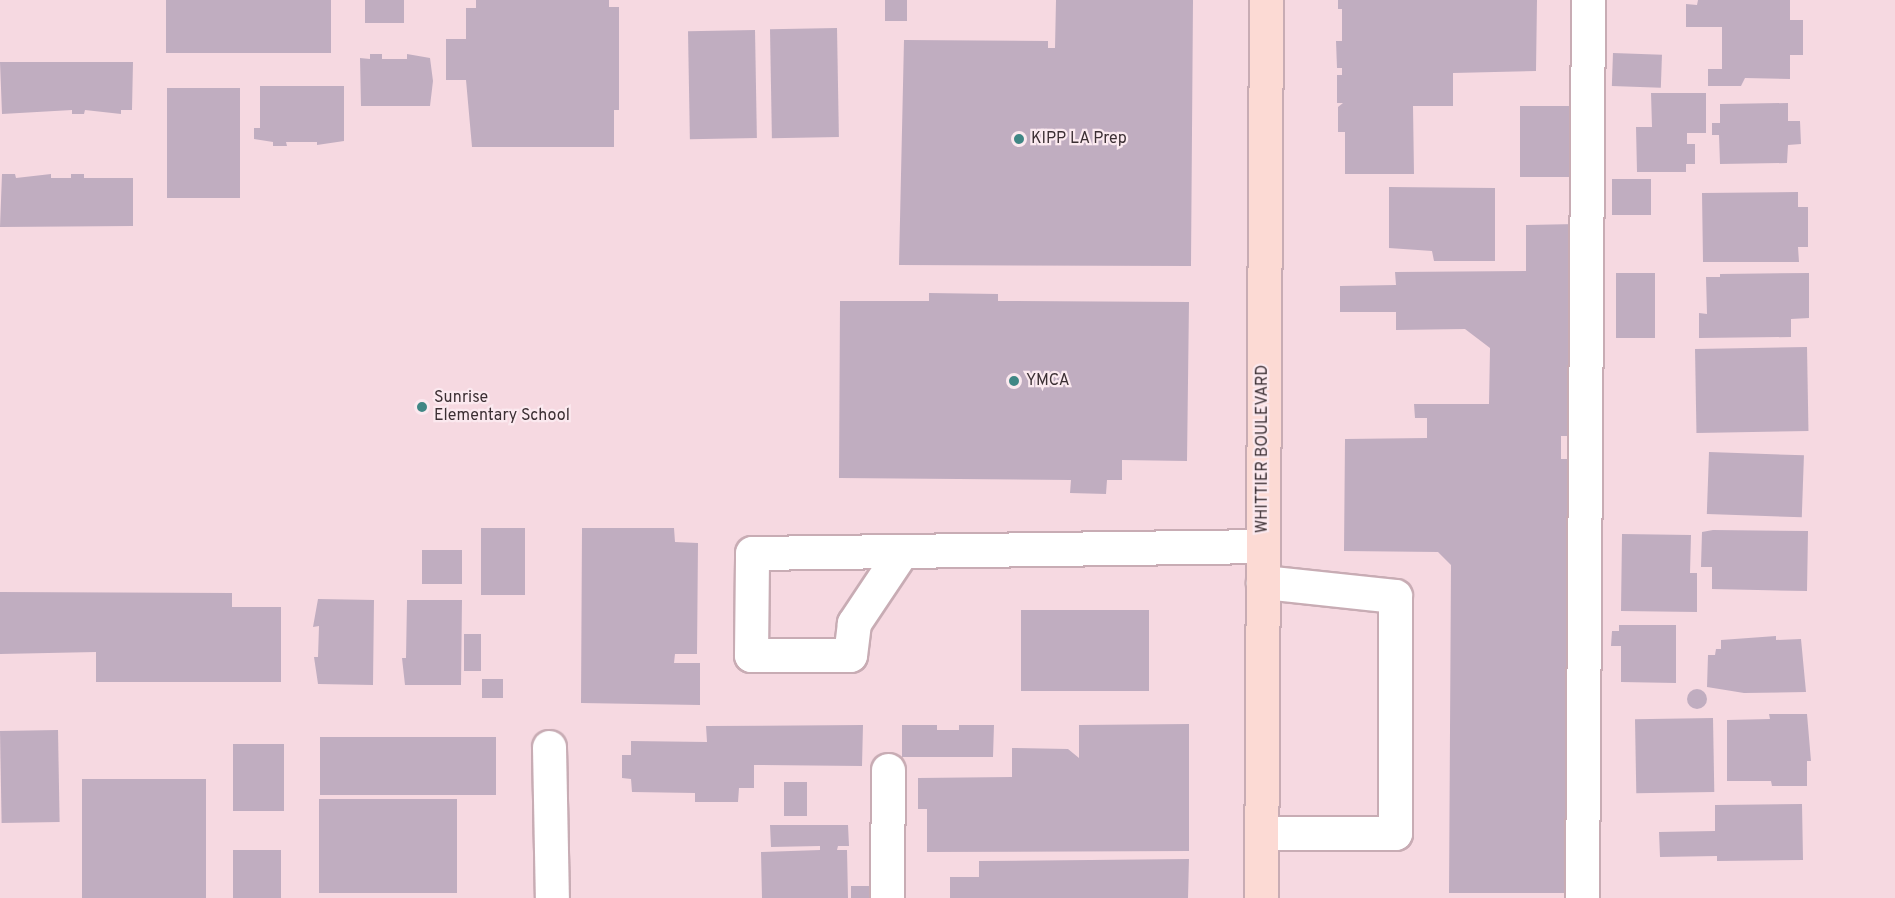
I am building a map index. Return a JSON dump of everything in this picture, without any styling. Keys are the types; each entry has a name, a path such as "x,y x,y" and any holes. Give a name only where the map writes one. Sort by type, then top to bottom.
{"main road":[{"name":"WHITTIER BOULEVARD","path":"1261,898 1266,0"}],"street":[{"path":"1582,898 1588,0"},
{"path":"902,551 854,623 850,655 751,655 752,553 1263,546"},
{"path":"1261,833 1395,833 1395,596 1263,582"},
{"path":"549,747 552,898"},
{"path":"887,898 888,770"}],"building":[{"path":"166,0 331,0 331,53 166,53"},
{"path":"365,0 404,0 404,23 365,23"},
{"path":"476,0 609,0 609,7 619,7 619,110 614,110 614,147 472,147 466,80 446,80 446,39 466,39 466,8 476,8"},
{"path":"885,0 907,0 907,21 885,21"},
{"name":"KIPP LA Prep","path":"1056,0 1193,0 1191,266 899,265 904,40 1048,41 1048,48 1055,48"},
{"path":"1338,0 1537,0 1536,71 1453,73 1453,106 1413,106 1414,174 1345,174 1345,132 1338,132 1338,107 1343,103 1337,103 1337,75 1342,75 1342,68 1337,68 1336,41 1342,41 1342,9 1338,9"},
{"path":"1698,0 1790,0 1790,20 1803,20 1803,55 1790,55 1790,79 1745,78 1741,86 1708,86 1708,69 1722,69 1722,27 1686,27 1686,4 1697,5"},
{"path":"837,28 839,137 772,138 770,29"},
{"path":"755,30 757,138 690,139 688,31"},
{"path":"1613,53 1662,55 1661,88 1612,86"},
{"path":"370,54 382,54 382,59 407,59 407,54 430,58 433,81 430,106 361,106 360,58 370,59"},
{"path":"0,62 133,62 132,110 121,110 121,114 85,110 84,114 72,114 72,110 2,114"},
{"path":"260,86 344,86 344,141 317,145 317,142 286,142 287,146 273,146 273,142 254,139 254,128 260,128"},
{"path":"167,88 240,88 240,198 167,198"},
{"path":"1651,93 1706,93 1706,133 1687,133 1687,144 1695,144 1695,164 1686,164 1686,172 1637,172 1636,127 1652,127"},
{"path":"1788,103 1788,121 1800,121 1801,144 1788,145 1787,163 1720,164 1719,135 1712,135 1712,123 1720,123 1720,104"},
{"path":"1520,106 1581,106 1581,177 1520,177"},
{"path":"2,174 15,174 16,178 51,174 51,178 71,178 71,174 84,174 84,178 133,178 133,226 0,227"},
{"path":"1612,179 1651,179 1651,215 1612,215"},
{"path":"1389,187 1495,188 1495,261 1434,261 1432,251 1389,248"},
{"path":"1798,192 1798,207 1808,207 1808,247 1798,247 1799,262 1703,262 1702,193"},
{"path":"1577,224 1582,436 1561,436 1561,459 1580,459 1579,893 1449,893 1451,565 1438,552 1344,551 1345,439 1427,438 1427,418 1415,418 1414,404 1489,404 1490,348 1465,329 1396,330 1396,312 1340,312 1340,286 1396,285 1395,272 1526,271 1526,225"},
{"path":"1616,273 1655,273 1655,338 1616,338"},
{"path":"1809,273 1809,318 1791,319 1791,337 1699,338 1699,313 1707,314 1706,277 1720,277 1720,274"},
{"name":"YMCA","path":"929,293 998,294 998,301 1189,302 1187,461 1122,460 1122,480 1107,480 1106,494 1070,493 1071,480 839,478 840,301 929,301"},
{"path":"1807,347 1808,431 1696,433 1695,349"},
{"path":"1709,452 1804,455 1802,517 1707,514"},
{"path":"481,528 525,528 525,595 481,595"},
{"path":"582,528 674,528 675,542 698,543 697,654 675,654 674,663 700,663 700,705 581,703"},
{"path":"1713,530 1808,531 1807,591 1712,589 1712,567 1701,567 1702,532"},
{"path":"1622,534 1691,535 1690,573 1697,573 1697,612 1621,611"},
{"path":"422,550 462,550 462,584 422,584"},
{"path":"0,592 232,593 232,607 281,607 281,682 96,682 96,652 0,654"},
{"path":"318,599 374,600 373,685 318,684 314,657 318,657 319,626 313,627"},
{"path":"407,600 462,600 461,685 405,685 402,658 406,658"},
{"path":"1021,610 1149,610 1149,691 1021,691"},
{"path":"1619,625 1676,625 1676,683 1621,682 1621,646 1611,646 1612,631 1619,631"},
{"path":"464,634 481,634 481,671 464,671"},
{"path":"1776,636 1776,640 1801,639 1806,692 1744,693 1707,687 1708,655 1715,655 1716,649 1721,649 1721,640"},
{"path":"482,679 503,679 503,698 482,698"},
{"path":"1693,689 1701,689 1707,695 1707,703 1701,709 1693,709 1687,703 1687,695"},
{"path":"1769,714 1807,714 1811,761 1807,761 1807,786 1772,786 1771,781 1727,781 1727,720 1770,719"},
{"path":"1713,718 1714,792 1636,793 1635,719"},
{"path":"1189,724 1189,851 927,852 927,809 918,809 918,778 1012,777 1012,748 1068,749 1079,758 1079,725"},
{"path":"863,725 862,766 754,765 754,788 739,788 738,802 695,802 695,793 632,792 631,779 622,778 622,755 631,755 631,741 707,742 706,726"},
{"path":"902,725 937,725 937,730 959,730 959,725 994,725 993,757 902,757"},
{"path":"58,730 60,822 2,823 0,731"},
{"path":"320,737 496,737 496,795 320,795"},
{"path":"233,744 284,744 284,811 233,811"},
{"path":"82,779 206,779 206,898 82,898"},
{"path":"784,782 807,782 807,816 784,816"},
{"path":"319,799 457,799 457,893 319,893"},
{"path":"1802,804 1803,860 1717,861 1717,856 1660,857 1659,832 1715,831 1715,805"},
{"path":"770,825 848,825 849,846 838,846 837,850 847,850 848,898 762,898 761,852 820,850 820,846 771,847"},
{"path":"233,850 281,850 281,898 233,898"},
{"path":"1189,859 1188,898 950,898 950,877 979,877 979,861"},
{"path":"851,886 872,886 872,898 851,898"}],"place":[{"name":"KIPP LA Prep","path":"1019,139"},
{"name":"YMCA","path":"1014,381"},
{"name":"Sunrise Elementary School","path":"422,407"}]}
